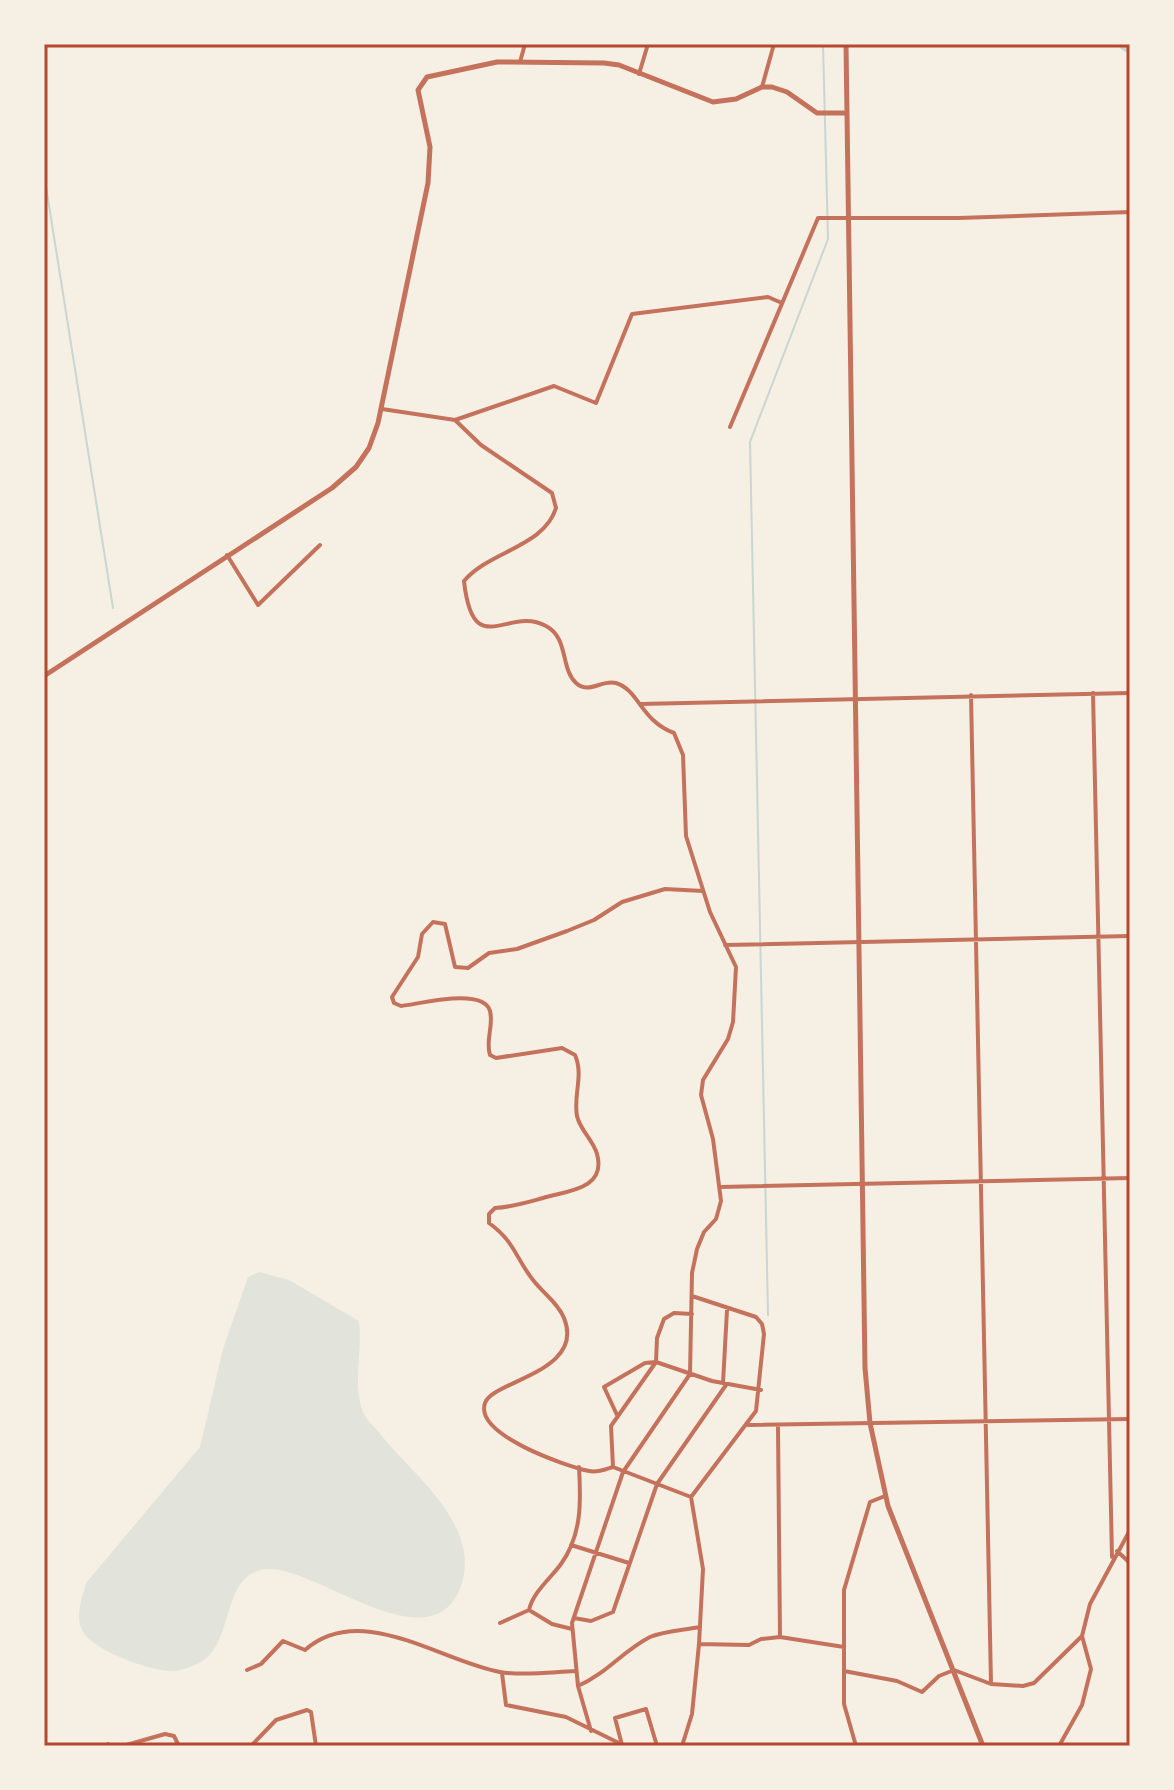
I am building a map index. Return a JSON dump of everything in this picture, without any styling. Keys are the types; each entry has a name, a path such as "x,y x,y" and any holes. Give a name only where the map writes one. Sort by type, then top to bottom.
{"street":[{"path":"520,62 525,44"},
{"path":"639,74 648,44"},
{"path":"762,87 774,44"},
{"path":"846,44 856,942 865,1368 870,1423 885,1496 983,1746"},
{"path":"44,676 348,475 369,448 382,409 428,183 430,147 419,102 421,82 434,73 471,65 604,63 713,102 736,99 762,87 780,88 817,113 847,113"},
{"path":"730,427 818,218 959,218 1130,212"},
{"path":"382,409 455,420 554,386 596,403 632,314 768,297 782,303"},
{"path":"455,420 481,445 552,493 556,508 546,529 482,565 464,581 472,615 478,623 488,627 535,620 550,627 559,636 573,680 580,687 617,683 626,687 650,722 674,733 681,742 686,836 703,891 736,967 733,1022 728,1039 703,1080 701,1095 713,1139 720,1187 716,1219 704,1232 697,1249 691,1295 690,1374 623,1472 574,1618 572,1629 578,1686 591,1731"},
{"path":"227,555 258,605 320,545"},
{"path":"1093,693 1112,1557"},
{"path":"640,704 1130,693"},
{"path":"971,695 991,1684"},
{"path":"691,1497 613,1467 598,1472 510,1441 485,1417 485,1403 490,1396 524,1381 548,1365 566,1341 564,1318 534,1281 509,1238 489,1223 489,1214 495,1208 518,1207 578,1191 591,1182 598,1168 597,1154 579,1124 576,1111 579,1064 575,1055 562,1048 496,1058 490,1055 490,1011 481,1000 470,997 401,1006 394,1003 392,997 418,957 422,934 433,922 445,924 455,967 468,968 489,953 517,949 594,920 622,902 665,889 703,891"},
{"path":"725,945 1130,936"},
{"path":"720,1187 1130,1178"},
{"path":"682,1746 692,1714 703,1569 691,1497 748,1425 756,1411 761,1390 762,1324 756,1317 727,1310 691,1295"},
{"path":"574,1618 591,1621 613,1612 657,1484 725,1384 727,1310"},
{"path":"613,1467 610,1435 617,1415 656,1362 657,1338 664,1319 674,1313 692,1314"},
{"path":"617,1415 604,1387 645,1363 656,1362 725,1384 761,1390"},
{"path":"748,1425 778,1427 1130,1419"},
{"path":"778,1427 780,1637"},
{"path":"500,1623 529,1610 571,1545 581,1509 579,1467"},
{"path":"856,1746 844,1704 846,1575 870,1502 885,1496"},
{"path":"1059,1746 1082,1705 1091,1669 1082,1636 1090,1604 1112,1557 1130,1530"},
{"path":"571,1545 629,1563"},
{"path":"1117,1551 1130,1563"},
{"path":"529,1610 552,1624 572,1629"},
{"path":"578,1686 599,1677 618,1657 634,1651 651,1637 700,1627"},
{"path":"247,1670 261,1664 283,1641 305,1650 322,1636 338,1633 405,1639 502,1673 576,1671"},
{"path":"844,1671 897,1681 922,1692 939,1676 954,1670 991,1684 1023,1686 1034,1683 1082,1636"},
{"path":"699,1644 749,1645 761,1639 780,1637 844,1647"},
{"path":"502,1673 506,1705 566,1717 623,1745"},
{"path":"623,1745 615,1718 646,1709 657,1746"},
{"path":"251,1746 276,1720 307,1710 311,1712 315,1725 316,1746"},
{"path":"123,1746 165,1734 174,1736 179,1746"}],"shaded area":[{"path":"259,1272 289,1280 359,1321 358,1390 363,1412 427,1485 454,1524 462,1545 465,1566 460,1589 445,1610 424,1617 399,1615 371,1606 289,1572 268,1569 252,1573 241,1583 234,1596 218,1642 209,1655 197,1664 179,1670 151,1668 109,1652 88,1638 79,1619 86,1583 200,1447 223,1349 248,1277"}],"waterway":[{"path":"768,1315 750,442 828,239 823,44"},
{"path":"1126,44 1130,46"},
{"path":"44,174 113,608"}]}
